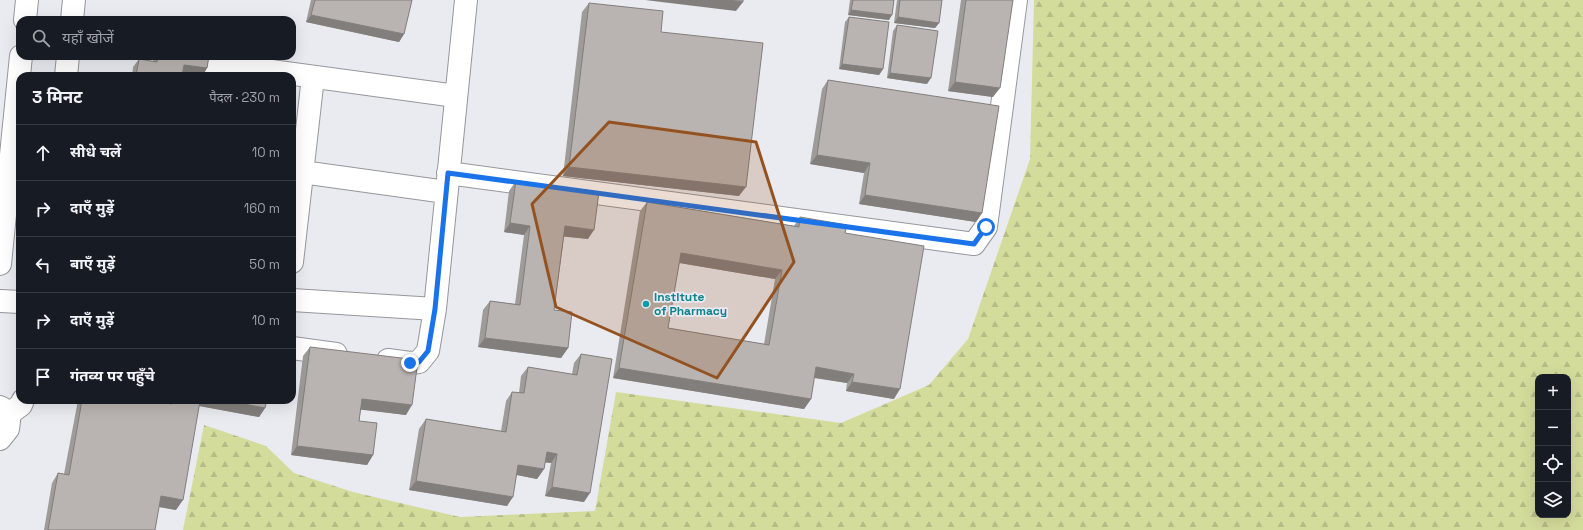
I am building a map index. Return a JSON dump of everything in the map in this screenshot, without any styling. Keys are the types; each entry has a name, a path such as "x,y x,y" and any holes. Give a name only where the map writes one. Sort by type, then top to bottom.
{"street":[{"path":"25,16 27,0"},
{"path":"72,16 74,0"},
{"path":"296,348 410,363 419,362 428,351 435,309 466,0"},
{"path":"302,172 447,182 974,244 986,227 1016,0"},
{"path":"19,72 21,60"},
{"path":"66,72 68,60"},
{"path":"212,63 277,72"},
{"path":"296,75 456,96"},
{"path":"296,226 313,77"},
{"path":"0,264 16,106"},
{"path":"296,300 435,309"},
{"path":"0,301 16,302"},
{"path":"0,439 8,429 11,406"}],"highlighted area":[{"path":"609,122 756,142 794,262 717,378 556,307 532,204"}],"green space":[{"path":"1034,0 1583,0 1583,530 183,530 204,425 266,446 294,473 353,492 460,517 595,511 616,392 841,423 929,385 968,339 1030,159"}],"building":[{"path":"315,0 412,0 404,34 311,15"},
{"path":"728,0 743,0 743,2"},
{"path":"853,0 894,0 892,15 851,10"},
{"path":"900,0 942,0 939,23 898,17"},
{"path":"966,0 1013,0 1000,88 955,82"},
{"path":"589,3 663,11 661,32 763,43 746,187 569,167"},
{"path":"849,17 889,22 883,69 842,64"},
{"path":"897,25 938,31 931,78 890,73"},
{"path":"139,60 157,62 157,60 208,60 207,68 184,65 183,72 137,72"},
{"path":"828,80 999,106 982,213 865,195 870,163 817,155"},
{"path":"516,181 599,192 594,230 565,226 554,310 572,312 568,348 485,338 490,301 520,305 530,226 510,223"},
{"path":"647,202 799,227 800,217 847,225 845,233 924,246 900,389 852,382 854,374 816,367 811,399 619,368","holes":["681,253 782,270 769,345 668,328"]},
{"path":"310,347 418,360 412,405 362,399 359,421 377,423 373,455 297,446"},
{"path":"581,354 612,359 590,493 552,487 557,454 547,452 544,469 518,465 513,497 416,481 426,419 506,432 512,392 524,393 528,367 577,375"},
{"path":"81,404 199,404 183,500 161,496 155,530 48,530 58,473 69,475"},
{"path":"244,404 266,404 265,408"}],"place":[{"name":"Institute of Pharmacy","path":"646,304"}],"route":[{"path":"410,363 419,362 428,351 435,309 448,173 974,244 986,227"}]}
